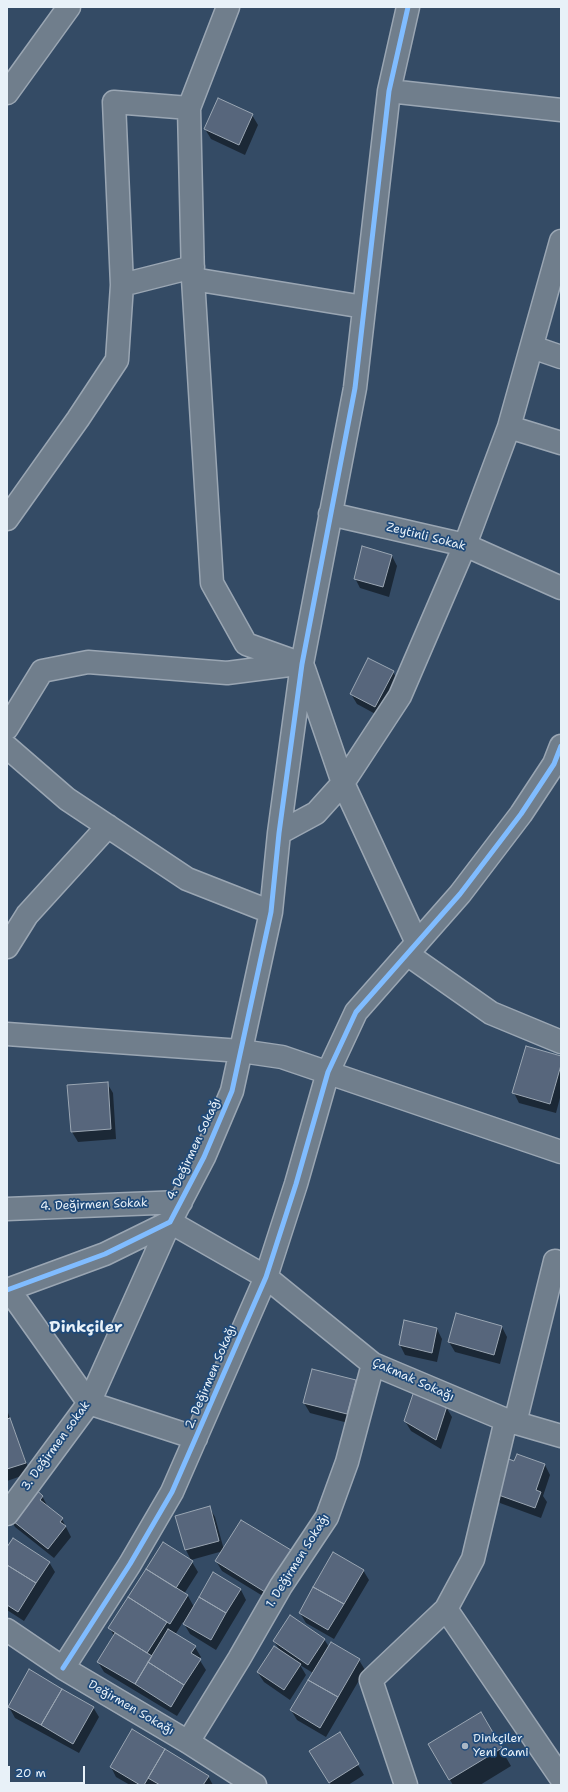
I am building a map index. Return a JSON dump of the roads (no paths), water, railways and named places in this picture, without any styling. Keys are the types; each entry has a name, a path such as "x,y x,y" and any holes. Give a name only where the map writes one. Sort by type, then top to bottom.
{"street":[{"path":"7,93 69,7"},
{"path":"228,7 189,108 193,273 212,583 246,644 302,664"},
{"name":"4. Değirmen Sokağı","path":"170,1222 204,1157 232,1091 271,912 278,833 302,664 355,388 389,91 408,7"},
{"path":"389,91 561,110"},
{"path":"7,519 78,419 117,360 122,285 114,102 189,108"},
{"path":"278,833 316,813 343,783 400,696 466,545 509,427 561,241"},
{"path":"122,285 193,273 364,308"},
{"path":"532,347 561,357"},
{"path":"509,427 561,444"},
{"name":"Zeytinli Sokak","path":"330,514 466,545 561,588"},
{"path":"7,728 42,671 88,662 227,672 302,664"},
{"path":"302,664 343,783 412,948 491,1013 561,1042"},
{"name":"2. Değirmen Sokağı","path":"63,1668 145,1538 172,1492 266,1277 296,1184 328,1072 356,1012 460,894 521,814 554,764 561,746"},
{"path":"7,747 67,799 187,879 271,912"},
{"path":"7,947 27,915 108,826"},
{"path":"7,1034 241,1051 282,1057 561,1152"},
{"name":"4. Değirmen Sokak","path":"7,1209 181,1202"},
{"path":"170,1222 105,1254 8,1290 89,1403 196,1438"},
{"name":"Çakmak Sokağı","path":"170,1222 266,1277 372,1364 510,1422 561,1436"},
{"name":"3. Değirmen sokak","path":"7,1514 89,1403 170,1222"},
{"path":"406,1785 371,1680 446,1609 473,1559 555,1261"},
{"name":"1. Değirmen Sokağı","path":"188,1742 239,1659 281,1586 327,1517 347,1462 372,1364"},
{"path":"446,1609 561,1780 558,1785"},
{"name":"Değirmen Sokağı","path":"7,1630 63,1668 188,1742 229,1777 255,1785"}],"place":[{"name":"Dinkçiler Yeni Cami","path":"465,1746"}],"district":[{"name":"Dinkçiler","path":"86,1328"}]}
